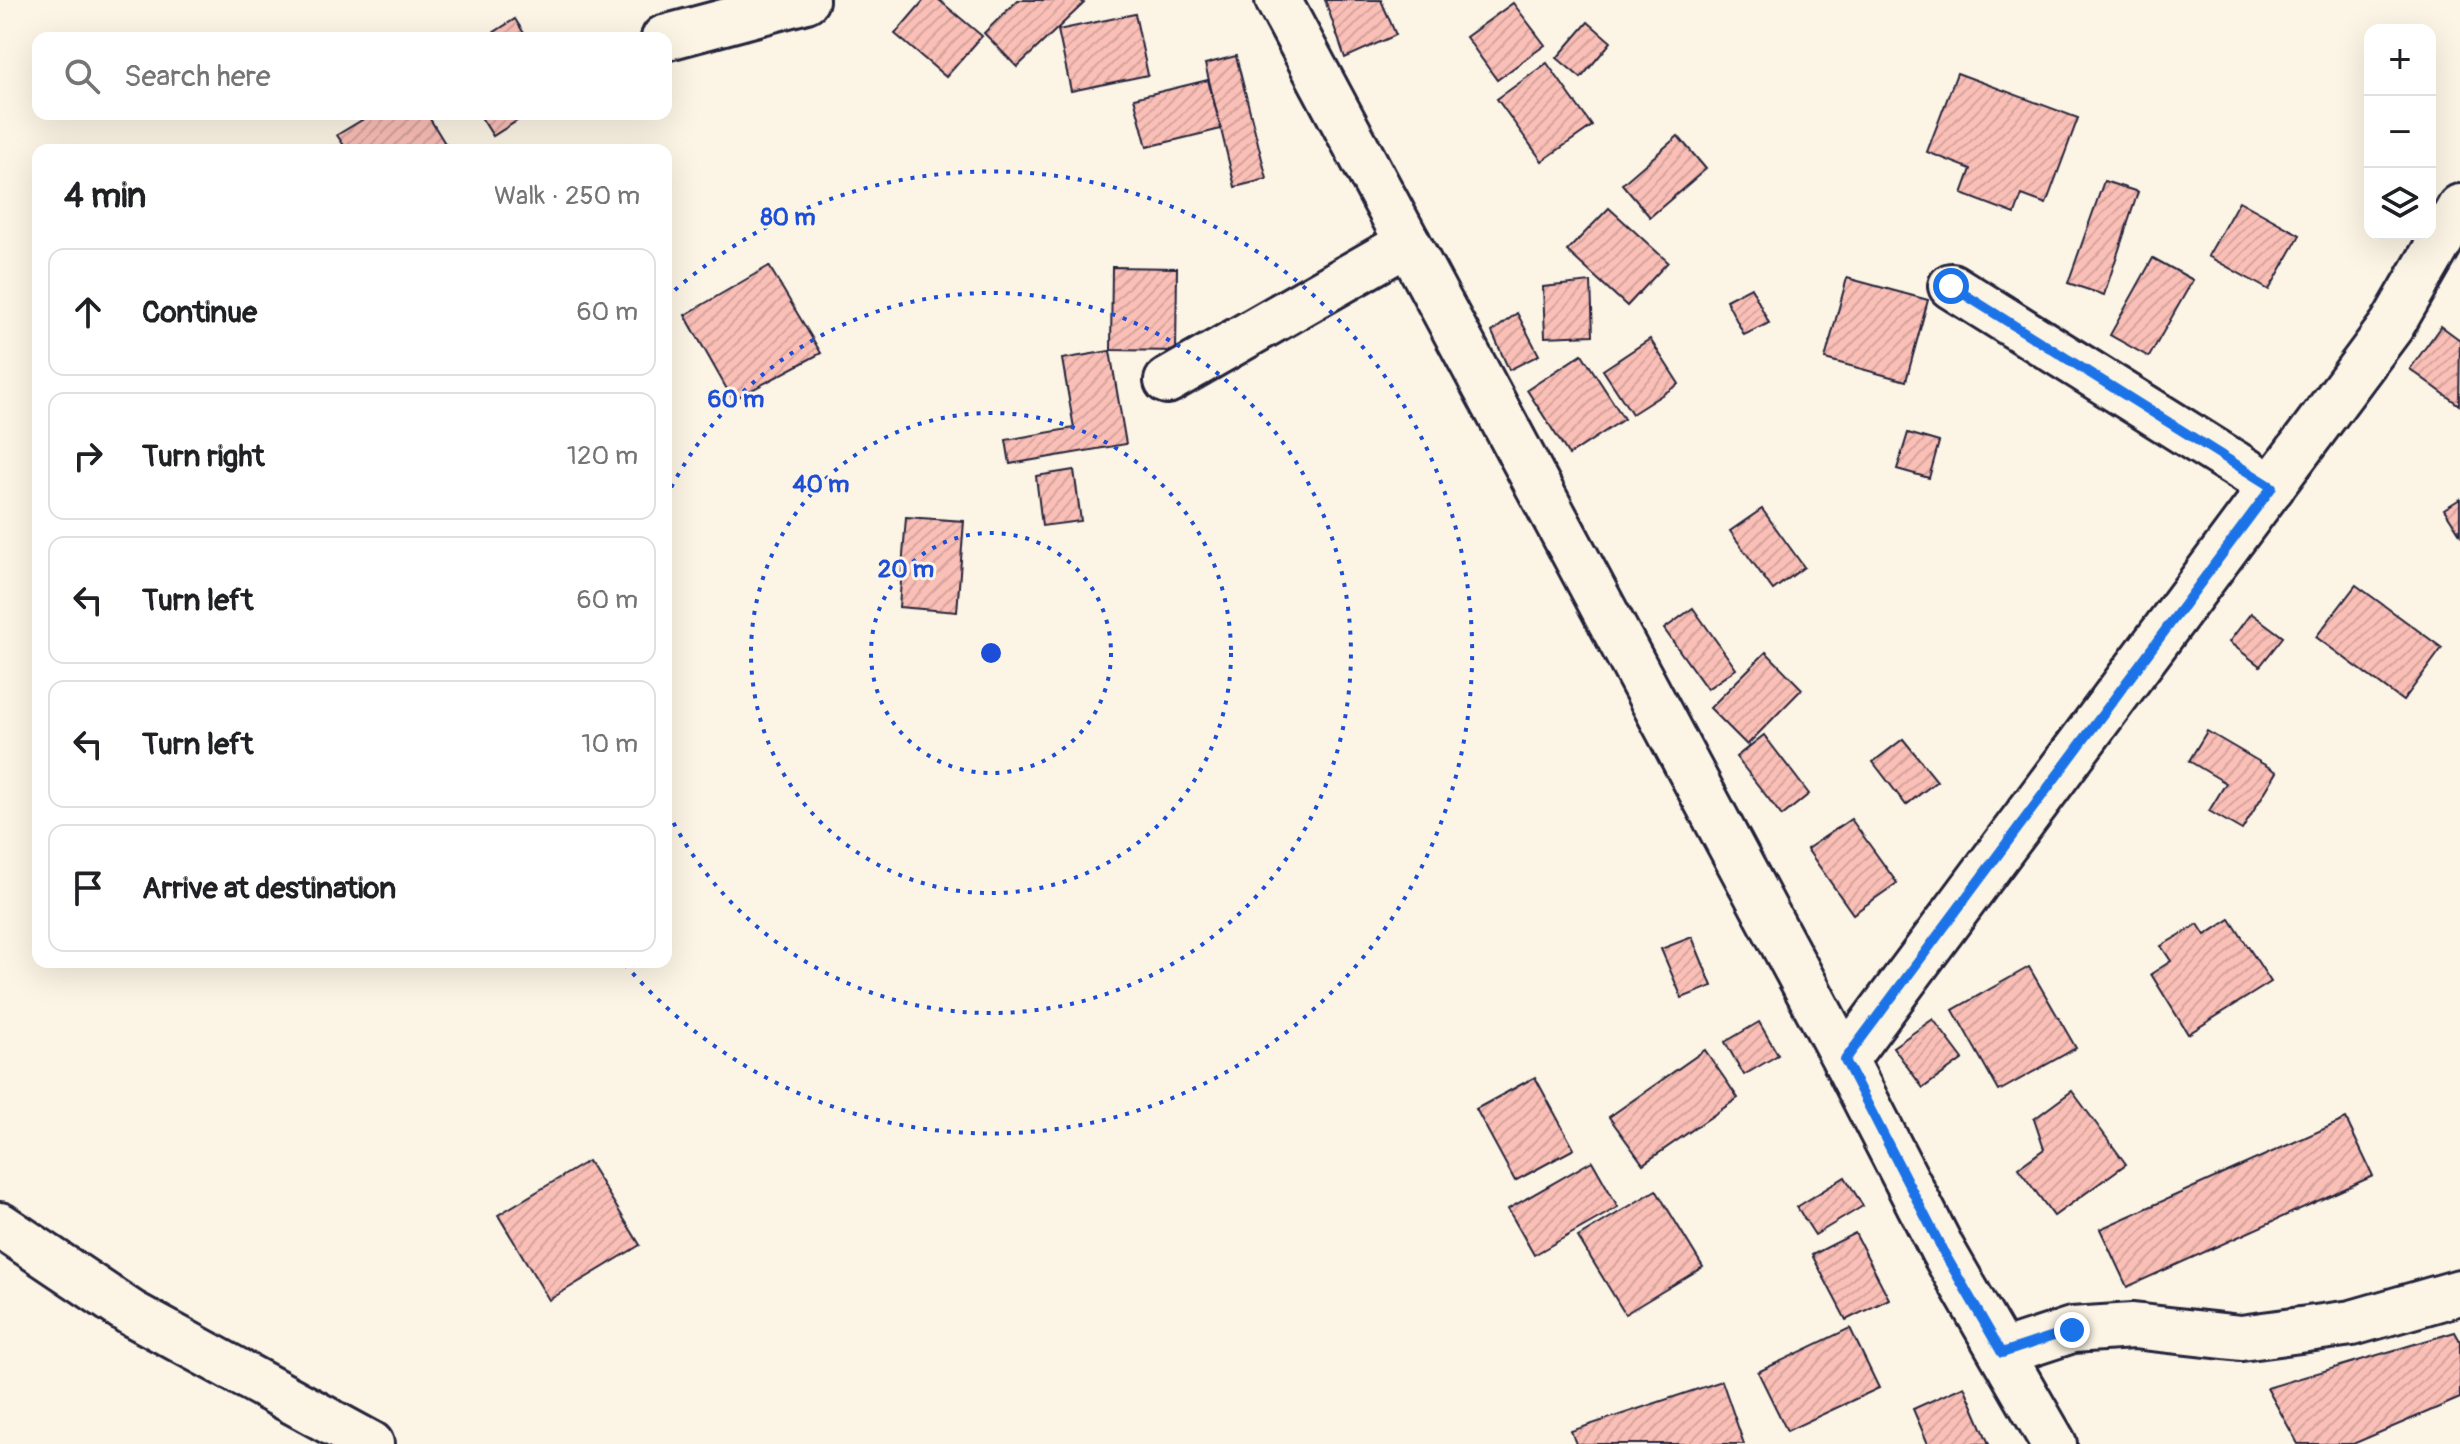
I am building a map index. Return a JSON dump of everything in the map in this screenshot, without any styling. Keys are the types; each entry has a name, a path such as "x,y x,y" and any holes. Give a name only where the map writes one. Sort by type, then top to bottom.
{"street":[{"path":"672,36 806,0"},
{"path":"1278,0 1845,1060 1943,1251 2054,1444"},
{"path":"1845,1060 2392,325 2460,207"},
{"path":"1167,381 1408,243"},
{"path":"1951,286 2272,487"},
{"path":"0,1225 131,1313 371,1444"},
{"path":"2002,1353 2072,1330 2133,1326 2241,1338 2352,1323 2460,1292"}],"building":[{"path":"924,0 939,0 982,36 946,77 895,34"},
{"path":"1018,0 1080,0 1084,3 1017,67 984,33"},
{"path":"1325,0 1381,0 1396,35 1345,58"},
{"path":"1513,3 1545,45 1497,80 1466,37"},
{"path":"1135,14 1148,75 1071,91 1058,30"},
{"path":"515,19 523,32 494,32"},
{"path":"1588,22 1611,42 1581,78 1557,58"},
{"path":"1236,56 1267,179 1235,187 1205,64"},
{"path":"1547,63 1592,126 1542,161 1497,99"},
{"path":"1957,73 2078,118 2046,204 2022,195 2015,214 1962,194 1971,169 1927,152"},
{"path":"1208,80 1221,129 1147,147 1134,98"},
{"path":"362,120 431,120 445,144 343,144 337,135"},
{"path":"483,120 518,120 493,136"},
{"path":"1678,136 1706,169 1650,217 1622,184"},
{"path":"2104,181 2138,192 2104,295 2068,283"},
{"path":"2239,201 2300,235 2269,290 2208,256"},
{"path":"1609,208 1668,262 1627,306 1567,251"},
{"path":"2153,258 2193,280 2149,357 2110,335"},
{"path":"769,266 821,353 733,400 685,315"},
{"path":"1112,267 1177,268 1176,351 1111,350"},
{"path":"1847,278 1928,300 1906,381 1825,359"},
{"path":"1591,282 1593,335 1545,337 1543,287"},
{"path":"1751,287 1769,323 1744,335 1726,300"},
{"path":"1517,313 1539,355 1509,370 1492,332"},
{"path":"2441,326 2460,340 2459,405 2410,369"},
{"path":"1650,339 1679,384 1632,414 1603,370"},
{"path":"1110,351 1126,444 1010,464 1006,440 1074,428 1062,359"},
{"path":"1582,354 1624,419 1569,455 1527,390"},
{"path":"1908,433 1939,442 1929,478 1897,469"},
{"path":"1074,470 1081,521 1042,526 1036,476"},
{"path":"2460,499 2460,534 2444,509"},
{"path":"1762,509 1804,567 1773,590 1730,531"},
{"path":"906,517 964,521 957,612 899,607"},
{"path":"2356,585 2442,648 2403,701 2316,637"},
{"path":"1693,608 1736,669 1707,689 1664,629"},
{"path":"2251,613 2283,637 2260,666 2229,642"},
{"path":"1766,652 1802,689 1747,745 1710,708"},
{"path":"2207,731 2277,772 2242,830 2209,811 2226,783 2189,761"},
{"path":"1764,735 1809,794 1782,816 1736,757"},
{"path":"1903,739 1937,781 1906,805 1873,762"},
{"path":"1851,819 1897,883 1853,914 1807,849"},
{"path":"2230,919 2271,982 2188,1034 2151,974 2171,961 2161,946 2198,924 2205,935"},
{"path":"1692,937 1712,986 1682,998 1661,949"},
{"path":"2029,967 2076,1048 1999,1091 1953,1010"},
{"path":"1933,1019 1963,1059 1923,1088 1893,1047"},
{"path":"1759,1022 1778,1055 1744,1075 1725,1042"},
{"path":"1705,1050 1738,1098 1643,1164 1609,1117"},
{"path":"1535,1077 1574,1149 1515,1181 1476,1109"},
{"path":"2072,1091 2126,1164 2054,1216 2018,1168 2044,1149 2034,1119"},
{"path":"2346,1119 2373,1176 2127,1287 2100,1229"},
{"path":"588,1161 640,1245 549,1300 498,1215"},
{"path":"1592,1161 1618,1207 1534,1255 1508,1209"},
{"path":"1845,1177 1863,1206 1815,1235 1797,1207"},
{"path":"1656,1190 1703,1267 1625,1314 1578,1237"},
{"path":"1855,1233 1889,1299 1846,1320 1812,1255"},
{"path":"1850,1328 1879,1388 1787,1431 1758,1372"},
{"path":"2455,1332 2460,1341 2460,1398 2353,1444 2298,1444 2267,1388"},
{"path":"1722,1381 1744,1444 1576,1444 1571,1431"},
{"path":"1964,1386 1989,1444 1928,1444 1913,1409"}],"route":[{"path":"1951,286 2272,487 1845,1060 1943,1251 2002,1353 2072,1330"}]}
